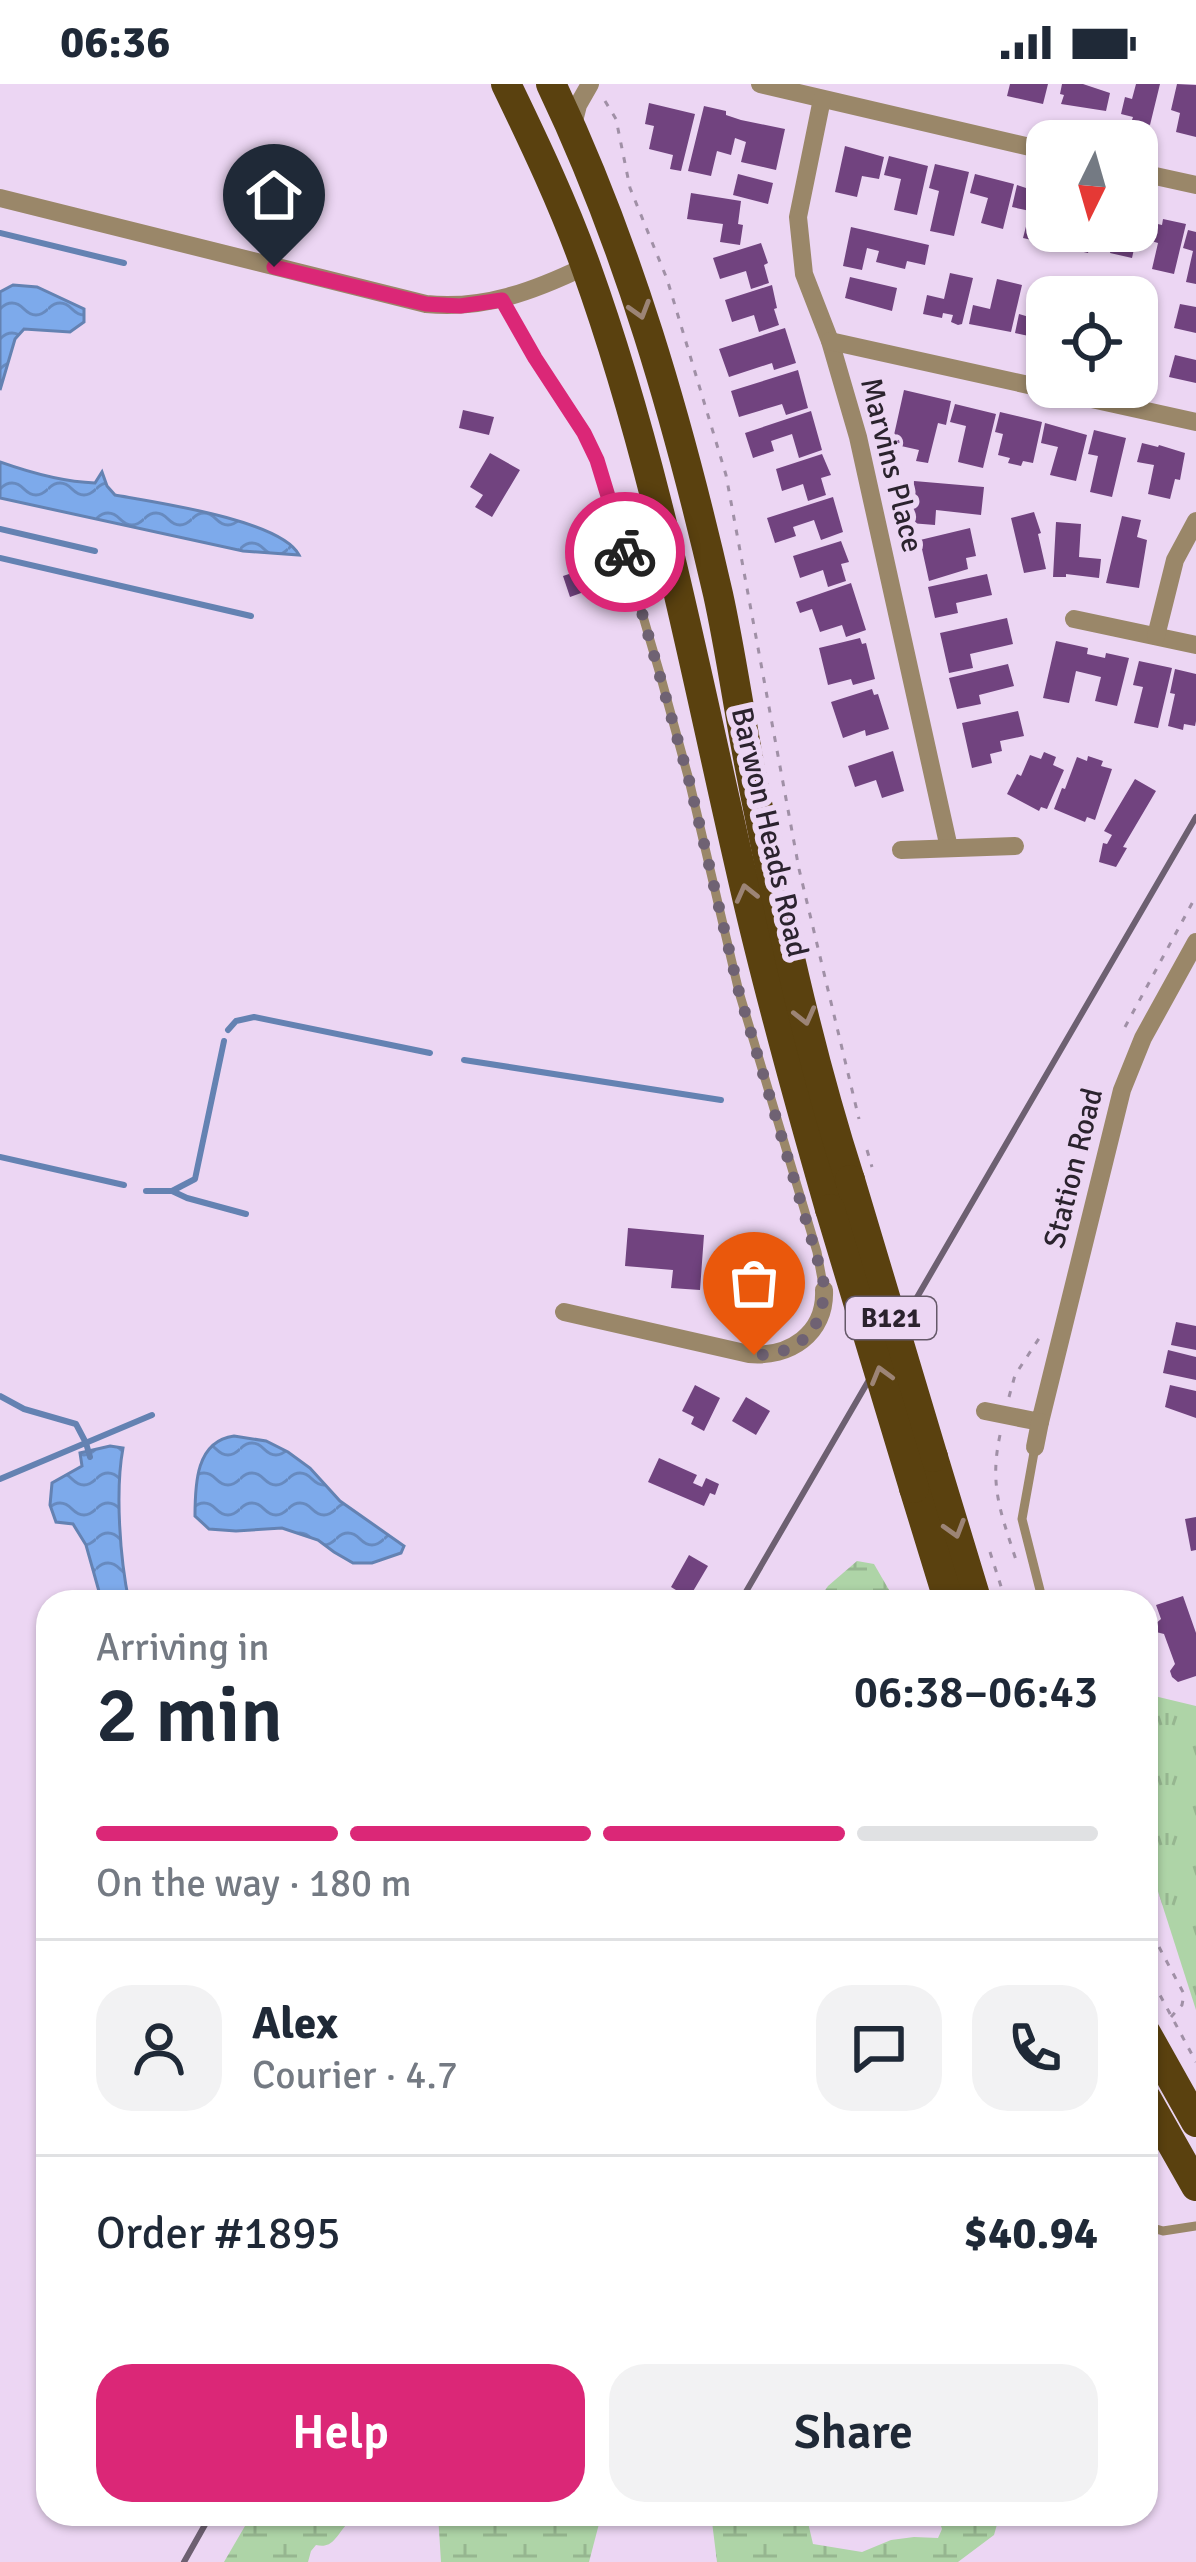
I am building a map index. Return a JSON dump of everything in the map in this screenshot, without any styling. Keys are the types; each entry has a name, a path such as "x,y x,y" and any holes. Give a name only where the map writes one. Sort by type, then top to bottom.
{"main road":[{"name":"Barwon Heads Road","path":"506,84 586,266 621,374 655,496 779,1026 945,1590"},
{"name":"Barwon Heads Road","path":"551,84 633,285 666,394 718,595 774,886 806,1024 973,1590"},
{"path":"586,266 600,254 601,199"},
{"path":"1159,2025 1196,2122"},
{"path":"1158,2119 1196,2186"}],"street":[{"path":"572,129 590,84"},
{"path":"760,84 1026,146"},
{"name":"Marvins Place","path":"822,99 798,217 804,274 830,341 857,437 950,848"},
{"path":"1158,177 1196,185"},
{"path":"0,198 412,301 460,306 502,300 586,266"},
{"path":"830,341 1196,422"},
{"path":"1156,636 1175,560 1196,521"},
{"path":"1074,619 1196,645"},
{"path":"901,850 1015,846"},
{"name":"Station Road","path":"1035,1448 1123,1090 1143,1038 1196,942"},
{"path":"564,1312 769,1355 795,1346 810,1334 824,1307 824,1291"},
{"path":"994,1413 1040,1422"}],"lane":[{"path":"502,300 597,460 689,780 739,992 817,1252 824,1291"},
{"name":"Station Road","path":"1035,1448 1022,1519 1040,1590"},
{"path":"1158,2228 1196,2226"}],"path":[{"path":"994,1413 994,1481 1016,1562"},
{"path":"1158,1942 1184,1994 1182,2005 1159,2025 1196,2062"}],"green space":[{"path":"857,1561 874,1564 889,1590 825,1590"},
{"path":"1158,1697 1196,1706 1196,2010 1158,1891"},
{"path":"245,2526 345,2526 330,2543 316,2545 308,2562 224,2562"},
{"path":"439,2526 598,2526 589,2562 441,2562"},
{"path":"712,2526 809,2526 813,2544 862,2552 891,2540 938,2538 941,2526 997,2526 994,2535 958,2562 717,2562"}],"water":[{"path":"13,285 37,287 84,309 84,322 70,332 24,329 15,339 0,390 0,292"},
{"path":"0,462 83,482 95,483 102,472 115,495 243,522 288,543 299,555 243,551 0,498"},
{"path":"234,1436 266,1441 288,1452 340,1501 404,1546 401,1553 372,1563 353,1563 318,1540 282,1528 209,1529 195,1516 200,1466 212,1446"},
{"path":"123,1448 120,1525 127,1590 99,1590 86,1545 73,1524 56,1522 50,1505 52,1483 82,1466 80,1453"}],"building":[{"path":"1010,84 1048,84 1043,104 1007,96"},
{"path":"1062,84 1083,84 1110,93 1106,111 1061,104"},
{"path":"1136,84 1160,84 1151,120 1132,120 1121,114 1125,97 1132,99"},
{"path":"1177,84 1196,85 1196,137 1176,132 1180,113 1171,110"},
{"path":"649,103 695,114 681,171 670,169 673,155 649,149 654,126 645,124"},
{"path":"704,106 785,129 776,170 741,162 746,142 735,138 731,155 717,151 711,176 688,171"},
{"path":"845,146 884,157 879,179 862,176 857,197 835,192"},
{"path":"889,156 928,166 917,215 894,210 901,179 884,175"},
{"path":"935,164 969,172 954,236 930,231 939,191 929,188"},
{"path":"738,174 773,183 768,204 733,195"},
{"path":"975,174 1014,184 1003,229 981,223 988,198 970,193"},
{"path":"1017,185 1026,188 1026,210 1012,207"},
{"path":"691,193 741,201 740,245 720,242 723,224 687,219"},
{"path":"1163,219 1186,224 1174,274 1152,269 1158,252 1158,224"},
{"path":"851,227 929,245 925,265 907,261 905,269 876,262 879,251 867,248 862,270 843,266"},
{"path":"1188,230 1196,232 1196,284 1186,282 1193,251 1183,248"},
{"path":"761,243 769,283 751,289 746,271 720,279 713,258"},
{"path":"950,273 973,278 958,325 951,322 953,315 923,314 927,295 944,299"},
{"path":"850,277 897,288 892,311 845,298"},
{"path":"997,279 1022,285 1011,332 969,324 973,305 990,309"},
{"path":"772,285 779,325 759,332 754,315 732,322 725,300"},
{"path":"1180,304 1196,307 1196,333 1174,328"},
{"path":"1019,314 1026,316 1026,335 1015,333"},
{"path":"785,328 796,363 774,370 772,363 729,377 719,349"},
{"path":"1175,355 1196,360 1196,383 1169,377"},
{"path":"798,370 808,408 786,415 782,404 739,417 731,391"},
{"path":"904,390 951,401 946,425 938,423 928,463 916,461 919,450 892,444"},
{"path":"955,404 996,414 983,468 958,462 966,426 950,422"},
{"path":"463,410 494,417 489,435 459,428"},
{"path":"811,411 822,450 799,458 792,434 771,441 774,451 753,458 745,433"},
{"path":"1000,412 1042,422 1033,463 1023,461 1021,466 998,455 1003,434 995,432"},
{"path":"1045,423 1087,435 1076,481 1050,475 1058,447 1041,443"},
{"path":"1094,430 1126,438 1112,497 1090,492 1098,456 1088,454"},
{"path":"1142,443 1185,453 1180,480 1175,479 1170,499 1148,494 1154,465 1137,462"},
{"path":"490,453 520,470 492,517 475,507 483,495 470,487"},
{"path":"822,454 831,475 821,478 826,495 808,501 803,484 782,491 776,469"},
{"path":"914,481 984,487 981,515 936,510 935,525 910,523"},
{"path":"833,497 843,532 821,540 814,520 793,527 796,536 775,543 767,518"},
{"path":"1034,512 1046,569 1024,573 1011,518"},
{"path":"1122,516 1141,520 1137,537 1147,540 1139,588 1106,583"},
{"path":"1056,522 1081,524 1079,557 1101,559 1099,578 1053,577"},
{"path":"970,528 976,556 966,558 968,569 929,581 920,540"},
{"path":"841,541 849,562 841,564 846,581 828,587 823,570 800,578 793,556"},
{"path":"590,567 595,588 570,597 563,576"},
{"path":"987,574 992,595 956,603 958,613 935,618 928,587"},
{"path":"851,583 866,630 846,637 842,625 820,632 812,609 800,613 796,602"},
{"path":"1007,618 1013,644 970,654 973,668 949,673 940,633"},
{"path":"860,638 866,643 875,679 828,685 819,648"},
{"path":"1056,641 1088,648 1087,654 1129,658 1117,706 1095,701 1101,677 1076,671 1069,703 1043,698"},
{"path":"1139,661 1172,668 1158,728 1134,723 1143,687 1133,685"},
{"path":"1008,664 1014,686 979,695 981,704 957,709 949,678"},
{"path":"1175,669 1196,674 1195,726 1184,724 1183,730 1168,726"},
{"path":"872,689 889,729 866,736 865,730 843,738 831,702"},
{"path":"1018,711 1024,736 1000,741 1002,751 990,754 992,763 972,768 962,723"},
{"path":"893,751 904,791 882,798 876,780 855,787 848,766"},
{"path":"1044,752 1056,757 1053,765 1064,770 1047,809 1039,811 1007,794 1030,755 1041,759"},
{"path":"1088,756 1112,769 1095,820 1087,817 1085,822 1054,809 1077,757 1087,761"},
{"path":"1135,779 1156,791 1116,867 1099,862 1103,843 1112,835 1104,831"},
{"path":"628,1228 704,1235 700,1290 671,1288 673,1270 625,1266"},
{"path":"714,1251 742,1254 739,1299 711,1297"},
{"path":"785,1257 790,1293 787,1317 749,1321 747,1297 763,1296 759,1260"},
{"path":"1176,1322 1196,1326 1196,1350 1171,1345"},
{"path":"1168,1350 1196,1357 1196,1380 1163,1373"},
{"path":"695,1385 720,1398 704,1431 691,1424 694,1417 682,1411"},
{"path":"1170,1385 1196,1391 1196,1418 1165,1407"},
{"path":"746,1397 770,1411 756,1435 732,1421"},
{"path":"659,1458 697,1475 693,1483 702,1487 706,1478 719,1484 715,1495 710,1493 704,1506 648,1482"},
{"path":"1196,1517 1196,1550 1191,1551 1185,1519"},
{"path":"689,1555 708,1566 694,1590 671,1587"},
{"path":"1183,1596 1196,1633 1196,1676 1178,1682 1172,1677 1175,1664 1164,1634 1158,1632 1158,1604"}],"waterway":[{"path":"0,233 124,263"},
{"path":"0,529 95,551"},
{"path":"0,558 251,616"},
{"path":"228,1030 236,1021 254,1017 430,1053"},
{"path":"146,1191 172,1191 195,1179 224,1041"},
{"path":"464,1060 721,1100"},
{"path":"0,1157 124,1185"},
{"path":"172,1191 246,1214"},
{"path":"0,1396 24,1409 76,1424 90,1457"},
{"path":"0,1479 152,1415"}],"railway":[{"path":"747,1590 1196,817"},
{"path":"184,2562 204,2526"}],"way so far":[{"path":"625,552 689,780 739,992 823,1278 824,1307 810,1334 783,1352 754,1355"}],"route":[{"path":"274,267 426,304 460,306 502,300 584,433 625,552"}]}
